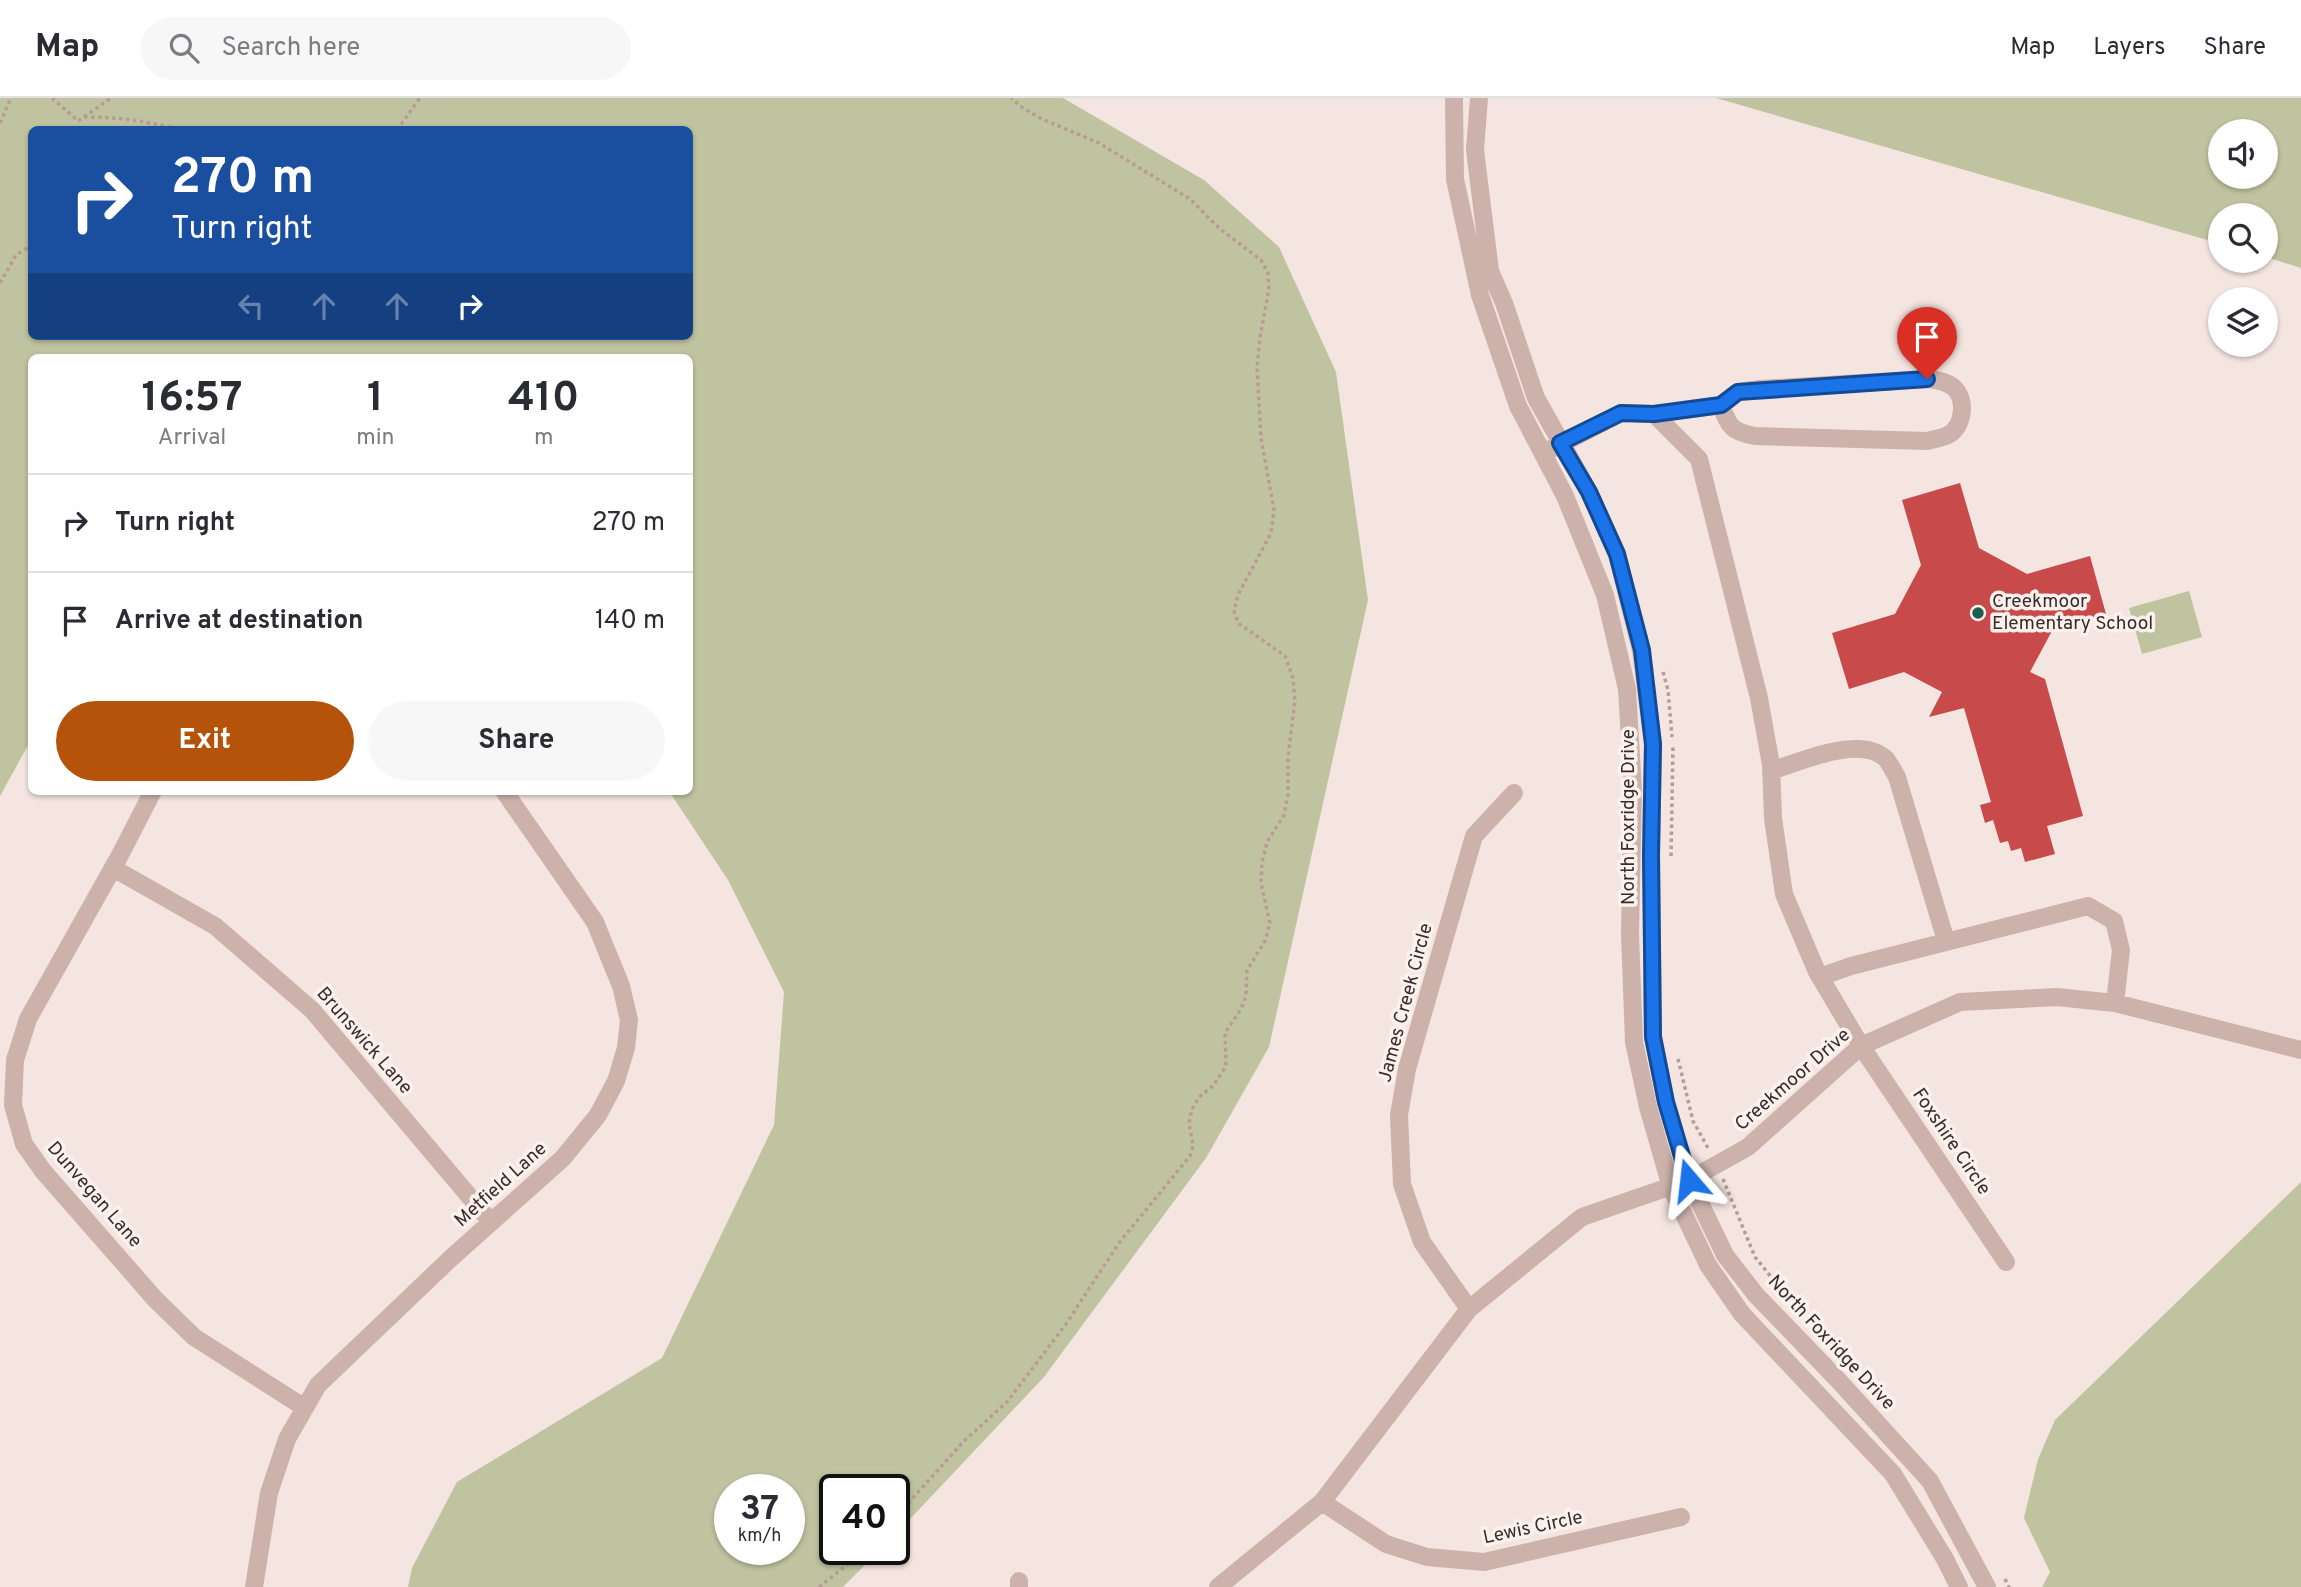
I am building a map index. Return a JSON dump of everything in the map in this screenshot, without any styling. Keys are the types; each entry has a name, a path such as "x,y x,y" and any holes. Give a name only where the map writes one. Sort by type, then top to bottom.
{"street":[{"name":"North Foxridge Drive","path":"1454,98 1455,179 1476,281 1518,406 1565,496 1605,596 1628,689 1633,790 1630,934 1634,1041 1648,1107 1671,1187 1708,1265 1742,1314 1893,1474 1959,1587"},
{"name":"North Foxridge Drive","path":"1479,98 1475,150 1490,271 1504,303 1536,398 1589,492 1617,554 1642,650 1653,744 1653,1037 1666,1102 1689,1180 1725,1255 1756,1296 1930,1481 1987,1587"},
{"path":"1544,454 1560,443 1621,413 1654,414 1721,405 1738,392 1760,389 1927,379 1943,381 1955,388 1963,403 1961,420 1951,434 1927,441 1755,436 1738,433 1728,423 1721,405"},
{"name":"Foxshire Circle","path":"1654,414 1699,459 1759,698 1771,771 1773,818 1784,894 1820,978 1861,1046 2006,1262"},
{"path":"1771,771 1842,749 1869,749 1885,758 1897,777 1946,941"},
{"name":"James Creek Circle","path":"1469,1309 1422,1242 1402,1184 1399,1115 1407,1069 1474,835 1514,793"},
{"name":"Dunvegan Lane","path":"151,795 28,1019 15,1060 13,1105 24,1144 43,1171 155,1299 194,1337 305,1408"},
{"name":"Metfield Lane","path":"254,1587 269,1493 287,1439 318,1385 563,1158 608,1100 626,1048 629,1020 621,986 594,922 507,795"},
{"name":"Brunswick Lane","path":"113,868 215,926 312,1010 491,1222"},
{"path":"1820,978 1851,966 2088,905 2114,921 2121,950 2115,1003"},
{"name":"Creekmoor Drive","path":"1218,1587 1322,1502 1469,1309 1582,1217 1689,1180 1748,1147 1861,1046 1960,1002 2057,997 2115,1003 2301,1050"},
{"name":"Lewis Circle","path":"1322,1502 1386,1544 1427,1557 1484,1562 1681,1517"}],"path":[{"path":"0,123 11,98"},
{"path":"52,98 78,121"},
{"path":"76,126 78,121 111,98"},
{"path":"400,126 420,98"},
{"path":"910,1501 964,1441 1007,1402 1066,1324 1119,1243 1190,1156 1193,1146 1189,1123 1192,1109 1199,1097 1213,1086 1226,1066 1225,1033 1241,1009 1246,996 1247,970 1265,941 1270,923 1261,883 1262,862 1267,842 1284,815 1295,701 1293,678 1285,656 1238,623 1234,611 1238,595 1271,533 1274,510 1261,438 1257,368 1269,289 1268,273 1261,260 1220,229 1190,199 1098,143 1042,119 1011,98"},
{"path":"84,117 118,117 167,126"},
{"path":"0,283 16,255 28,248"},
{"path":"1661,664 1668,690 1674,763 1671,858"},
{"path":"1675,1050 1693,1121 1716,1165 1755,1257 1806,1320"},
{"path":"1866,1383 1884,1399 1899,1420"},
{"path":"819,1587 847,1565"},
{"path":"2003,1575 2009,1587"}],"green space":[{"path":"0,98 1063,98 1204,180 1279,247 1336,372 1368,600 1269,1047 1206,1158 1044,1377 910,1519 910,1474 819,1474 819,1565 865,1565 843,1587 408,1587 412,1568 457,1482 662,1358 774,1125 784,992 728,880 672,795 693,795 693,354 28,354 28,745 0,796"},
{"path":"1716,98 2301,98 2301,268 2278,261 2278,203 2208,203 2208,240"},
{"path":"2189,591 2202,637 2142,654 2129,608"},
{"path":"2301,1182 2301,1587 2042,1587 2050,1572 2024,1518 2038,1459 2055,1420"}],"building":[{"path":"1960,483 1979,548 2027,574 2090,556 2106,614 2053,629 2030,672 2045,679 2083,816 2047,826 2055,854 2025,862 2021,848 2011,851 2008,841 2000,843 1993,820 1985,823 1980,805 1991,802 1964,708 1929,717 1942,692 1904,672 1849,689 1832,633 1895,614 1921,565 1902,500"}],"place":[{"name":"Creekmoor Elementary School","path":"1978,613"}],"route":[{"path":"1689,1180 1666,1102 1653,1037 1653,744 1642,650 1617,554 1589,492 1560,443 1621,413 1654,414 1721,405 1738,392 1927,379"}]}
